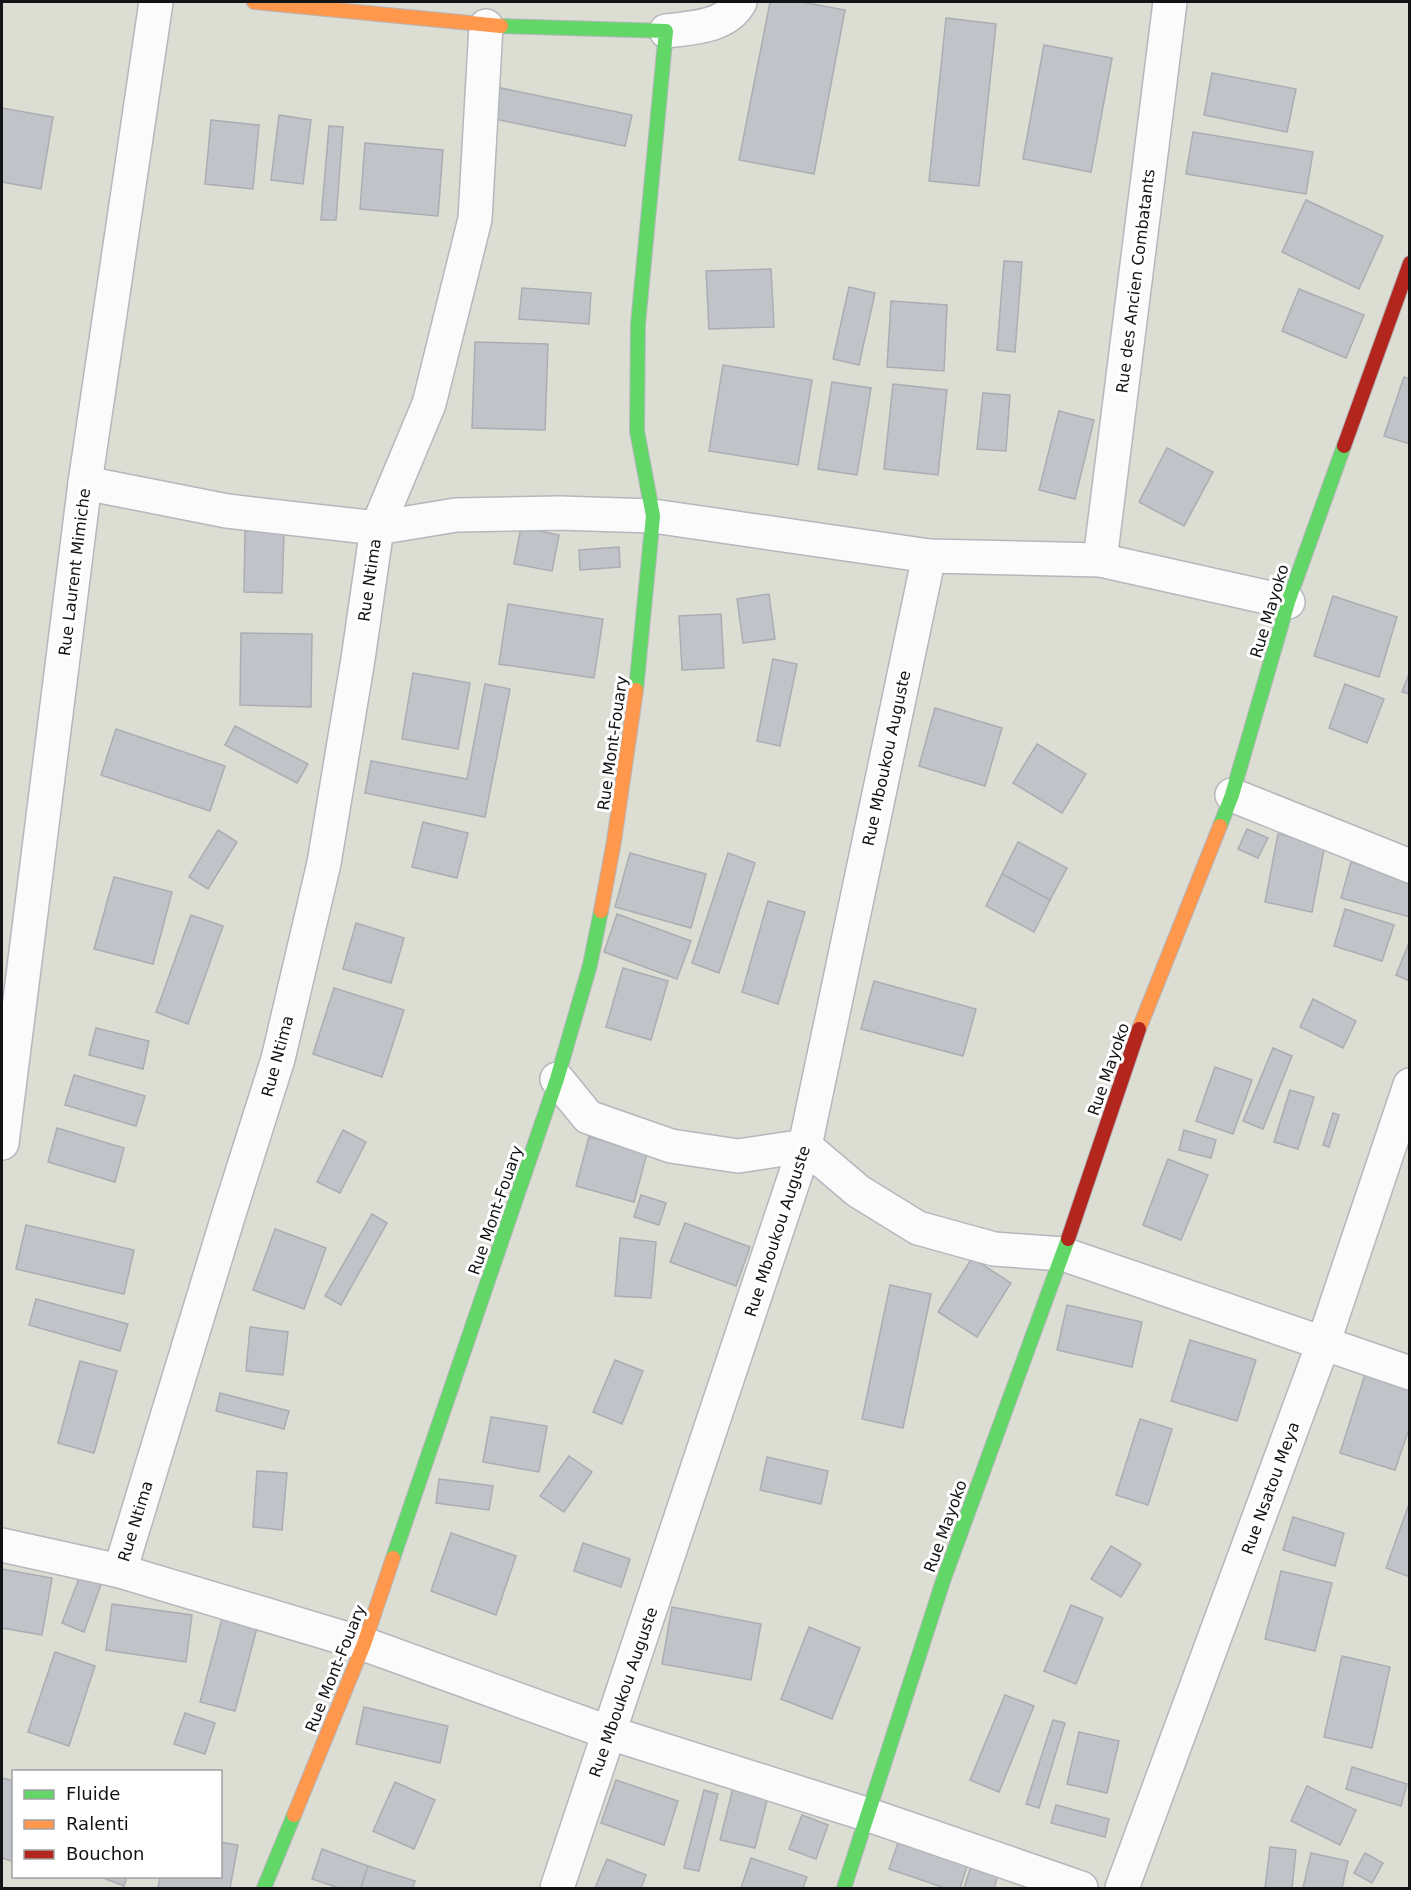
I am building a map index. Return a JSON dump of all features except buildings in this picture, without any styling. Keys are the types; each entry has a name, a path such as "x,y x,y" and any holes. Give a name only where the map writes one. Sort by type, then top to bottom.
{"street":[{"name":"Rue Laurent Mimiche","path":"2,1143 86,483 156,2"},
{"path":"254,2 486,26 666,31 711,25 736,9 740,2"},
{"name":"Rue des Ancien Combatants","path":"1100,560 1170,2"},
{"name":"Rue Ntima","path":"120,1571 227,1220 279,1059 324,863 377,528 429,404 475,219 486,26"},
{"name":"Rue Mont-Fouary","path":"264,1888 364,1644 557,1079 590,965 614,841 636,706 653,516 637,431 638,324 666,31"},
{"name":"Rue Mayoko","path":"844,1888 943,1581 1063,1254 1132,1048 1232,795 1288,602 1408,270"},
{"path":"86,483 227,511 377,528 456,515 559,513 653,516 929,556 1100,560 1288,602"},
{"name":"Rue Mboukou Auguste","path":"557,1888 805,1146 929,556"},
{"path":"1232,795 1410,866"},
{"path":"557,1079 588,1117 671,1146 738,1156 805,1146 858,1191 918,1228 994,1249 1063,1254 1410,1373"},
{"name":"Rue Nsatou Meya","path":"1122,1888 1323,1344 1410,1085"},
{"path":"2,1545 120,1571 364,1644 610,1733 869,1815 1081,1888"}],"shaded area":[{"path":"2,2 1409,2 1409,1888 2,1888"}],"traffic: fast":[{"path":"501,26 666,31 638,324 637,431 653,516 636,690"},
{"path":"1220,826 1232,795 1288,602 1344,446"},
{"path":"393,1558 557,1079 590,965 601,911"},
{"path":"844,1888 943,1581 1068,1239"},
{"path":"264,1888 294,1815"}],"traffic: slow":[{"path":"254,2 501,26"},
{"path":"601,911 614,841 636,690"},
{"path":"1139,1029 1220,826"},
{"path":"294,1815 364,1644 393,1558"}],"traffic: jam":[{"path":"1344,446 1410,263"},
{"path":"1068,1239 1139,1029"}]}
